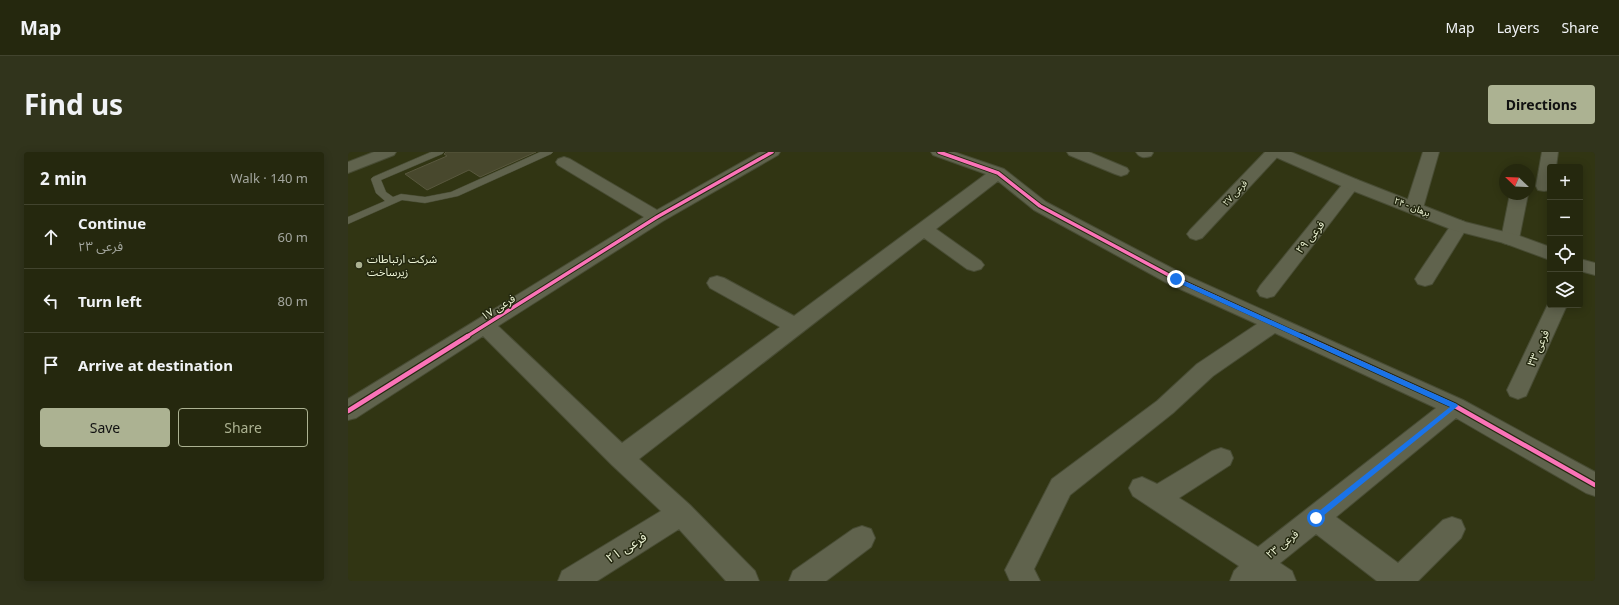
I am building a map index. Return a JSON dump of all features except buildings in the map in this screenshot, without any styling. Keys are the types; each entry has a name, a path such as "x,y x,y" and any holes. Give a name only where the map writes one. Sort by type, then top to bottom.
{"street":[{"path":"348,168 388,152"},
{"name":"فرعی ۱۷","path":"348,411 657,217 772,152"},
{"path":"939,152 998,174 1040,206 1176,279 1455,406 1595,486"},
{"path":"1074,152 1121,171"},
{"name":"فرعی ۲۷","path":"1196,234 1274,152"},
{"path":"1414,208 1430,152"},
{"path":"1544,186 1550,152"},
{"name":"۲۴ - برهان","path":"1286,154 1352,184 1459,226 1510,239 1547,253"},
{"path":"564,162 657,217"},
{"path":"621,458 998,174"},
{"name":"فرعی ۲۹","path":"1267,291 1352,184"},
{"path":"1510,239 1519,200"},
{"path":"1425,279 1459,226"},
{"path":"925,230 974,265"},
{"path":"1583,266 1595,269"},
{"path":"717,283 795,326"},
{"name":"فرعی ۳۳","path":"1518,390 1556,308"},
{"path":"1026,581 1019,570 1061,487 1165,407 1205,370 1273,324"},
{"path":"485,326 680,513 745,581"},
{"name":"فرعی ۲۳","path":"1252,572 1316,518 1455,406"},
{"path":"1221,458 1150,493 1252,572 1282,581"},
{"name":"فرعی ۲۱","path":"572,581 680,513"},
{"path":"1316,518 1399,581 1452,529"},
{"path":"803,581 862,538"}],"lane":[{"path":"392,201 381,193 376,179 439,152"},
{"path":"348,221 401,197 425,200 454,194 548,152"}],"cycle path":[{"path":"348,411 657,217 772,152"},
{"path":"939,152 998,173 1040,206 1176,279 1455,406 1595,485"}],"place":[{"name":"شرکت ارتباطات زیرساخت","path":"359,265"}],"route":[{"path":"1176,279 1455,406 1316,518"}]}
